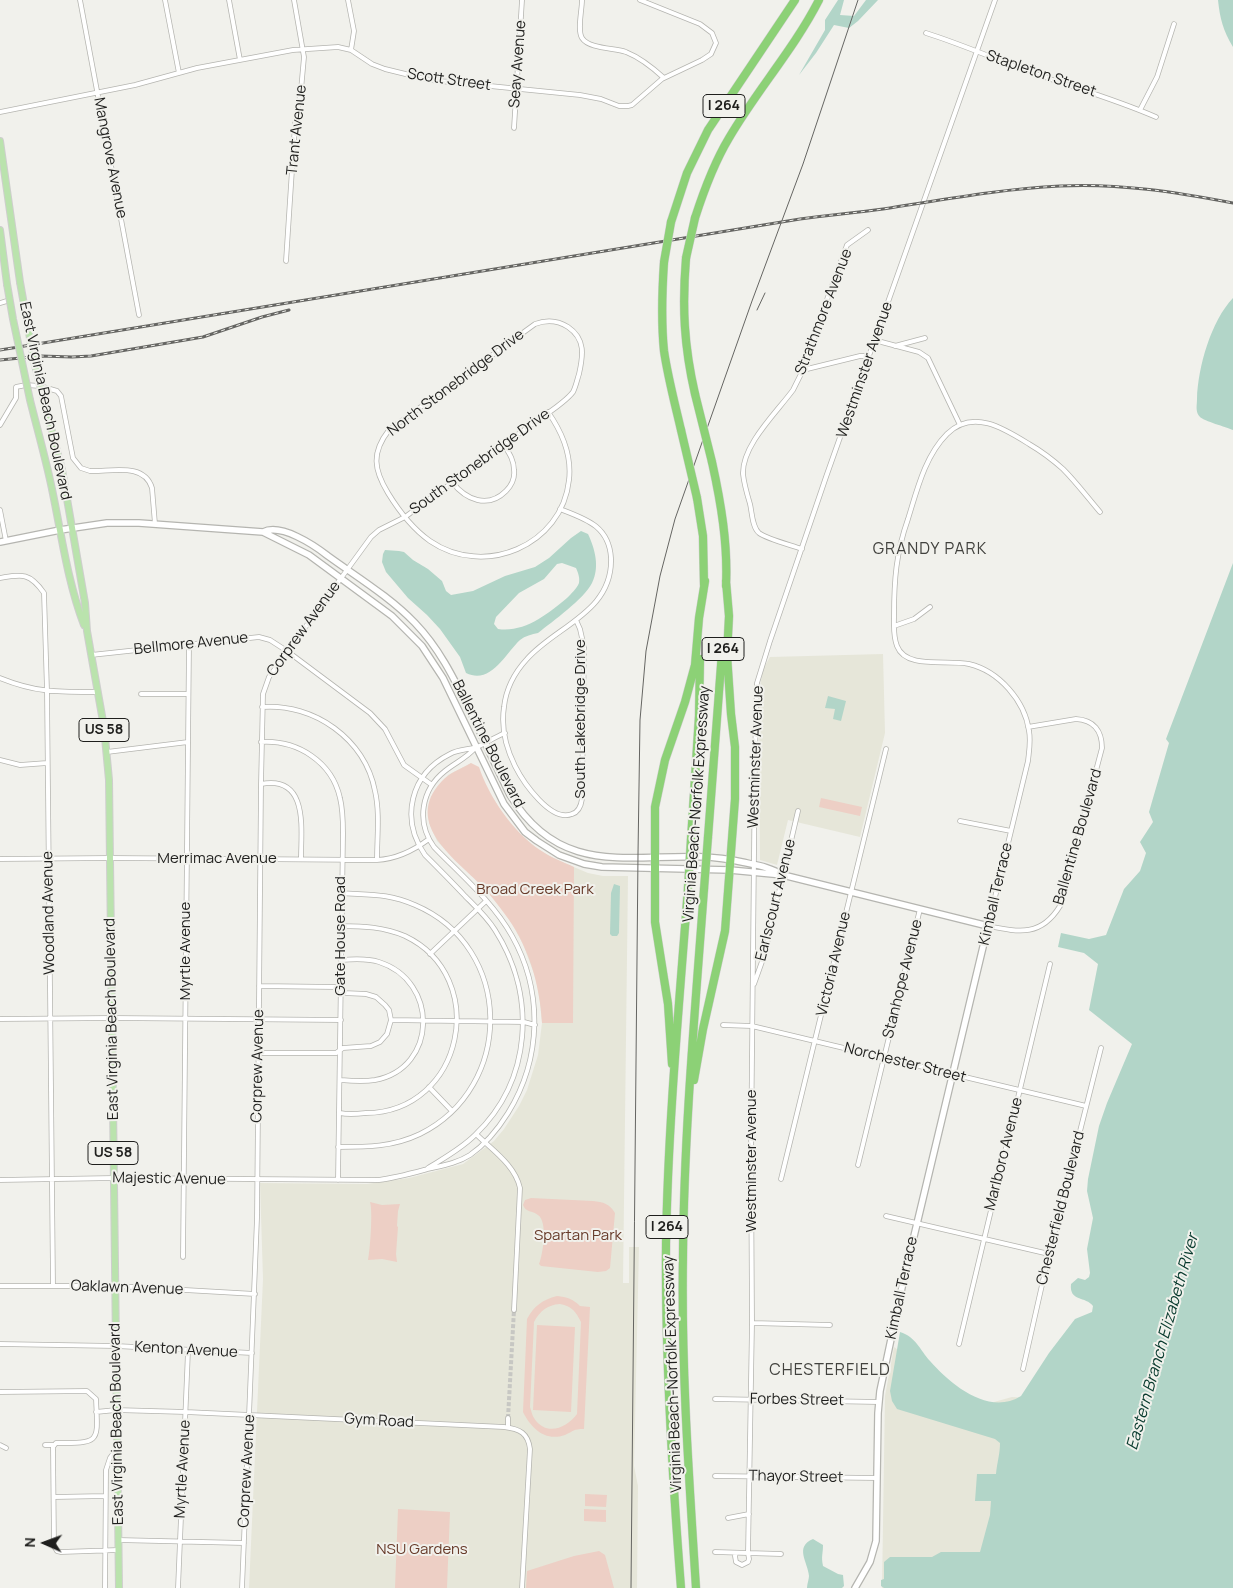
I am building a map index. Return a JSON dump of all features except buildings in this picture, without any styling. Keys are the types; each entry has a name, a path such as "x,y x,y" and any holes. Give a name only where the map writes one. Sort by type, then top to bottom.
{"highway":[{"name":"Virginia Beach-Norfolk Expressway","path":"681,1588 670,1431 666,1316 667,1204 699,716 705,581 703,536 697,498 664,352 661,305 664,262 671,222 687,173 708,130 795,0"},
{"name":"Virginia Beach-Norfolk Expressway","path":"696,1588 686,1425 683,1332 684,1199 689,1099 726,581 722,514 687,356 683,319 686,258 703,191 715,164 728,139 791,46 819,0"},
{"path":"673,1096 668,1004 655,922 654,869 657,795 664,760 685,702 695,665 699,618 705,581"},
{"path":"689,1099 723,939 731,860 736,777 726,654 729,616 726,581"}],"main road":[{"name":"East Virginia Beach Boulevard","path":"0,141 20,282 34,361 62,470 85,603 87,631 107,752 109,780 119,1588"},
{"name":"East Virginia Beach Boulevard","path":"0,230 13,320 30,400 49,474 70,580 77,606 87,631"},
{"name":"Ballentine Boulevard","path":"3,541 107,523 156,524 263,532 303,551 341,578 392,616 422,646 443,678 510,814 525,832 559,855 590,865 654,869 730,870 783,875 988,926"},
{"name":"Ballentine Boulevard","path":"263,532 272,529 278,530 297,537 322,552 404,613 427,636 452,674 516,805 534,826 544,834 567,847 590,856 618,858 711,857 754,865 783,875"},
{"name":"Kimball Terrace","path":"855,1588 870,1562 876,1541 879,1402 902,1288 988,926"}],"street":[{"name":"Mangrove Avenue","path":"80,0 139,315"},
{"path":"165,0 179,73"},
{"path":"229,0 240,60"},
{"name":"Trant Avenue","path":"286,261 295,124 302,81 303,50 294,0"},
{"path":"348,0 354,30 351,50"},
{"name":"Seay Avenue","path":"514,128 522,0"},
{"path":"582,0 580,32 584,40 591,45 624,52 637,57 646,62 664,78"},
{"name":"Scott Street","path":"0,112 136,85 179,73 240,60 303,50 338,47 351,50 384,69 422,79 580,95 619,106 628,106 636,102 664,78 711,54 715,46 715,39 712,33 700,24 640,0"},
{"name":"Westminster Avenue","path":"748,1553 752,1323 752,989 757,683 874,340 995,0"},
{"path":"1140,110 1156,77 1174,24"},
{"name":"Stapleton Street","path":"926,33 957,43 1030,72 1101,95 1156,117"},
{"name":"Strathmore Avenue","path":"802,549 759,533 755,526 744,474 746,459 756,436 793,390 808,360 821,316 847,245 868,230"},
{"path":"0,303 10,300"},
{"name":"North Stonebridge Drive","path":"548,412 564,440 569,464 569,481 560,509 547,528 532,541 512,552 493,556 471,556 438,546 422,535 405,517 379,478 377,452 380,443 389,430 535,324 548,321 561,323 572,330 578,338"},
{"name":"South Stonebridge Drive","path":"347,570 374,533 405,517 568,398 575,388 583,358 583,350 578,338"},
{"path":"895,346 925,338"},
{"path":"874,340 919,352 928,358 960,425 977,421 1004,428 1063,469 1100,512"},
{"path":"803,370 860,356 869,356"},
{"path":"0,425 16,398 16,387 35,385 55,389 61,396 71,451 77,464 83,470 136,471 144,475 152,488 156,524"},
{"name":"Kimball Terrace","path":"960,425 947,434 930,458 904,530 896,560 894,626 897,648 909,659 926,662 969,664 993,675 1014,696 1022,708 1028,727 1030,739 1028,761 988,926"},
{"path":"452,482 463,495 475,500 487,501 502,495 512,481 514,470 511,456 504,445"},
{"path":"429,839 423,824 423,808 426,795 432,785 446,770 466,758 476,747 504,733 503,719 506,697 519,668 535,651 594,604 604,589 610,573 610,555 606,538 596,526 560,509"},
{"path":"0,510 3,541"},
{"name":"Corprew Avenue","path":"242,1588 255,1294 260,784 263,694 266,681 286,651 347,570"},
{"name":"Woodland Avenue","path":"0,578 20,575 29,577 37,583 44,593 47,692 54,1285"},
{"path":"894,626 914,619 930,607"},
{"name":"South Lakebridge Drive","path":"504,733 515,767 534,794 555,813 563,816 572,814 579,809 582,799 584,647 576,620"},
{"name":"Bellmore Avenue","path":"91,655 259,637 270,640 370,713 385,729 404,765 432,785"},
{"name":"Myrtle Avenue","path":"183,1257 189,644"},
{"path":"0,678 47,692 98,692"},
{"path":"141,694 188,694"},
{"path":"262,707 287,707 318,717 339,731 355,747 365,764 375,789 377,860"},
{"name":"Ballentine Boulevard","path":"988,926 1016,931 1029,930 1045,925 1054,916 1060,906 1102,748 1102,737 1098,729 1092,723 1083,720 1028,727"},
{"path":"107,752 188,742"},
{"name":"Gate House Road","path":"261,742 287,744 303,750 319,761 330,775 338,790 341,803 343,826 338,1180"},
{"path":"424,1170 458,1149 476,1134 493,1115 509,1087 517,1064 524,1022 518,982 510,957 495,930 478,909 426,855 419,846 412,828 411,809 415,790 422,778 434,765 450,754 466,748 476,747"},
{"name":"Victoria Avenue","path":"781,1179 816,1042 886,749"},
{"path":"0,760 20,765 47,763"},
{"path":"260,784 272,783 285,787 298,800 301,828 300,859"},
{"name":"Earlscourt Avenue","path":"752,989 764,956 798,811"},
{"path":"960,820 1011,831"},
{"name":"Merrimac Avenue","path":"0,859 377,860 396,857 429,839"},
{"name":"Majestic Avenue","path":"0,1180 114,1178 379,1180 453,1163 470,1155 484,1143 504,1120 520,1089 531,1059 535,1025 532,987 525,964 505,923 496,911 434,847 429,839"},
{"path":"338,1147 374,1147 399,1143 427,1130 452,1111 470,1090 481,1069 489,1042 491,1022 489,1000 482,976 471,952 454,931 428,911 406,901 382,895 341,893"},
{"path":"430,954 486,901"},
{"name":"Stanhope Avenue","path":"858,1165 920,909"},
{"path":"340,1112 374,1113 393,1109 413,1100 429,1087 443,1070 454,1044 457,1021 455,1001 450,985 430,954 414,941 393,931 369,927 341,926"},
{"path":"340,1080 376,1080 400,1068 418,1047 424,1021 422,1006 416,991 400,972 375,960 341,960"},
{"name":"Marlboro Avenue","path":"959,1344 1050,964"},
{"path":"258,1053 336,1053 343,1048 361,1048 374,1045 380,1042 387,1034 391,1020 388,1010 381,1000 366,994 344,993 336,987 259,986"},
{"path":"0,1019 186,1018 341,1020"},
{"path":"391,1020 524,1022 535,1025"},
{"name":"Norchester Street","path":"723,1025 752,1026 1086,1106"},
{"name":"Chesterfield Boulevard","path":"1022,1368 1101,1048"},
{"path":"429,1087 452,1111"},
{"path":"476,1134 510,1167 516,1175 520,1188 514,1310"},
{"path":"886,1216 1049,1254"},
{"name":"Oaklawn Avenue","path":"0,1286 115,1286 255,1294"},
{"path":"752,1323 830,1325"},
{"name":"Kenton Avenue","path":"0,1344 116,1346 252,1353"},
{"name":"Myrtle Avenue","path":"178,1588 188,1351"},
{"path":"0,1392 87,1392 96,1399 97,1433 94,1439 88,1442 45,1445"},
{"name":"Forbes Street","path":"714,1399 879,1402"},
{"name":"Gym Road","path":"96,1412 116,1410 186,1412 508,1427"},
{"path":"508,1418 508,1427 522,1431 527,1438 529,1446 522,1588"},
{"path":"0,1444 6,1448"},
{"path":"54,1445 54,1546 56,1551 118,1550"},
{"path":"105,1588 106,1470 110,1458 116,1450"},
{"name":"Thayor Street","path":"715,1476 877,1478"},
{"path":"54,1497 105,1496"},
{"path":"728,1518 749,1514"},
{"path":"118,1540 244,1543"},
{"path":"715,1552 781,1554"},
{"path":"736,1553 736,1562 742,1565 748,1562 748,1553"}],"shaded area":[{"path":"883,654 885,733 860,837 788,820 777,865 760,860 759,692 763,669 770,657"},
{"path":"471,763 503,814 514,828 536,848 555,859 588,873 603,876 628,876 623,1283 629,1283 629,1247 639,1247 634,1466 638,1486 637,1588 249,1588 263,1279 260,1183 367,1184 409,1178 463,1164 494,1141 504,1129 527,1090 538,1055 542,1023 540,1003 536,979 523,944 509,918 485,889 437,841 429,823 429,808 435,790 448,775"},
{"path":"894,1347 976,1407 1012,1397 1093,1402 1044,1588 882,1588 885,1396"}],"green space":[{"name":"Broad Creek Park","path":"471,763 479,767 496,802 520,834 544,853 574,867 573,1023 542,1023 539,994 531,965 520,938 493,898 449,854 438,841 430,827 428,812 431,797 445,778"},
{"path":"821,798 862,807 860,816 819,807"},
{"name":"Spartan Park","path":"531,1198 593,1201 611,1207 615,1213 610,1268 606,1271 598,1272 541,1266 539,1264 543,1246 543,1224 536,1213 526,1209 523,1205 525,1200"},
{"path":"370,1202 382,1205 400,1204 397,1226 397,1262 382,1259 368,1260 371,1222"},
{"path":"557,1296 564,1297 580,1306 590,1307 584,1429 558,1437 551,1437 540,1432 530,1423 523,1412 527,1319 539,1304","holes":["560,1304 568,1306 573,1310 581,1322 577,1414 568,1423 550,1429 539,1424 533,1417 530,1407 534,1322 541,1312 548,1307"]},
{"path":"537,1325 575,1327 571,1412 533,1410"},
{"path":"585,1494 607,1495 606,1507 585,1506"},
{"name":"NSU Gardens","path":"398,1509 450,1512 447,1588 395,1588"},
{"path":"584,1509 606,1510 606,1522 584,1521"},
{"path":"599,1551 605,1555 614,1588 526,1588 527,1571 574,1556"}],"water":[{"path":"838,0 844,0 840,15 854,16 866,0 878,0 849,28 834,25 799,75 825,30 825,20"},
{"path":"1218,0 1233,0 1233,47 1222,24"},
{"path":"1233,298 1233,430 1202,419 1197,413 1197,408 1200,373 1207,345 1218,319"},
{"path":"581,531 588,534 596,558 596,571 592,583 568,610 538,633 520,640 497,666 483,675 475,676 466,673 460,657 440,629 408,598 386,572 382,562 385,550 404,552 442,581 446,591 451,595 473,591 505,576 535,567 549,558","holes":["562,563 576,568 579,575 577,587 567,598 544,616 517,628 498,629 494,624 496,617 519,593 544,579 557,564"]},
{"name":"Eastern Branch Elizabeth River","path":"1233,563 1233,1588 884,1588 881,1586 881,1580 884,1579 884,1562 890,1557 932,1557 941,1552 980,1552 990,1515 991,1501 975,1501 977,1474 996,1474 1000,1447 1000,1443 995,1439 897,1409 892,1401 890,1391 900,1332 914,1340 926,1357 939,1370 971,1395 996,1402 1009,1401 1021,1396 1049,1353 1075,1319 1092,1312 1093,1306 1090,1303 1073,1294 1071,1284 1078,1278 1085,1280 1089,1277 1087,1249 1093,1218 1087,1191 1088,1179 1099,1126 1132,1044 1089,1010 1098,964 1084,953 1058,947 1061,933 1089,939 1106,935 1124,889 1140,871 1146,853 1140,842 1153,822 1149,812 1169,743 1166,739"},
{"path":"828,696 846,701 841,721 833,719 835,709 825,708"},
{"path":"614,884 620,886 619,933 617,936 610,934 611,893"},
{"path":"813,1539 823,1545 823,1566 843,1575 844,1586 842,1588 807,1588 809,1576 803,1551 807,1542"}],"tunnel":[{"path":"508,1418 514,1310"}],"tram line":[{"path":"631,1588 640,720 646,651 660,576 675,519 752,301 803,164 858,0"},
{"path":"757,310 765,293"}],"railway":[{"path":"0,350 800,219 883,209 993,192 1082,185 1169,192 1233,203"},
{"path":"0,360 41,356 91,356 203,337 289,310"}],"district":[{"name":"GRANDY PARK","path":"930,550"},
{"name":"CHESTERFIELD","path":"830,1371"}]}
